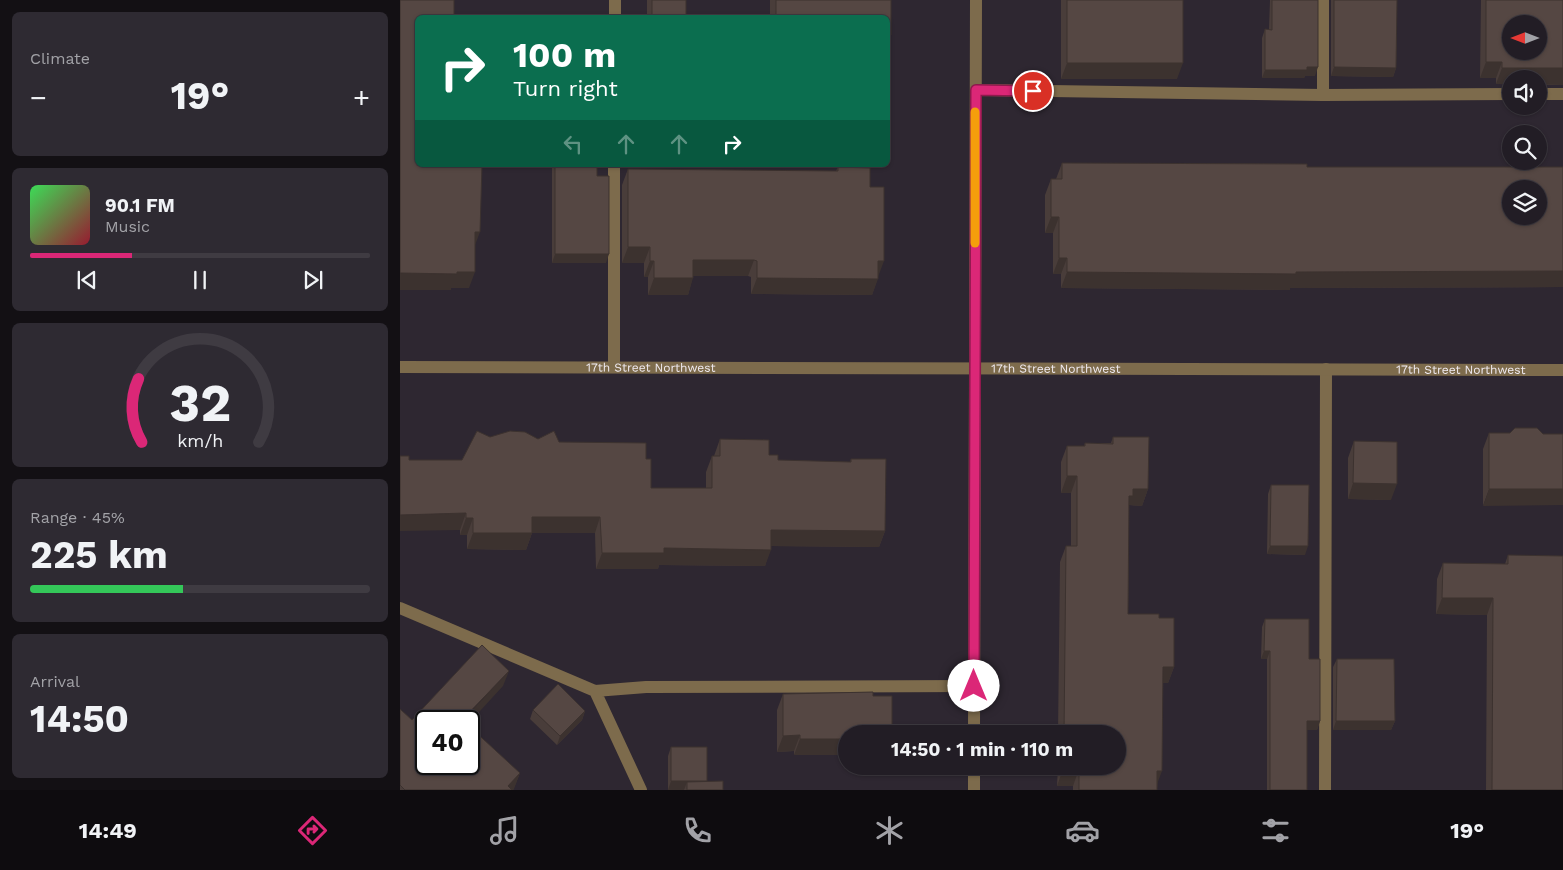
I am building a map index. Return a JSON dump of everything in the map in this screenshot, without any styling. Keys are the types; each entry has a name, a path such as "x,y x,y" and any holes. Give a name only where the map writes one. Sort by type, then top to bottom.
{"street":[{"path":"615,0 615,15"},
{"path":"974,725 976,0"},
{"path":"1323,0 1323,95"},
{"path":"976,90 1323,95 1502,94"},
{"path":"1547,94 1563,94"},
{"path":"614,167 614,367"},
{"name":"17th Street Northwest","path":"400,367 1563,370"},
{"path":"1324,790 1326,369"},
{"path":"400,608 595,691 646,687 974,686"},
{"path":"595,691 641,790"},
{"path":"974,775 974,790"}],"building":[{"path":"400,0 454,0 454,15 415,15 415,167 482,167 480,232 475,232 475,272 457,272 457,274 400,273"},
{"path":"652,0 686,0 686,15 652,15"},
{"path":"776,0 891,0 891,35 890,15 776,15"},
{"path":"1067,0 1183,0 1183,63 1067,63"},
{"path":"1272,0 1318,0 1318,67 1307,67 1307,70 1265,70 1265,29 1272,30"},
{"path":"1334,0 1397,0 1396,68 1334,67"},
{"path":"1486,0 1563,0 1563,68 1502,68 1502,62 1486,62"},
{"path":"1062,163 1307,164 1307,167 1502,167 1502,170 1547,170 1547,167 1563,167 1563,271 1296,272 1296,274 1067,272 1067,258 1059,258 1059,217 1051,217 1051,179 1062,179"},
{"path":"555,167 597,167 597,176 609,176 609,254 555,254"},
{"path":"838,167 870,168 870,187 884,187 884,261 878,261 878,279 757,278 757,261 754,260 693,260 693,278 654,278 654,261 650,261 650,247 628,247 628,169 838,171"},
{"path":"1515,428 1537,428 1543,434 1563,434 1563,489 1489,489 1489,433 1510,433"},
{"path":"477,431 490,437 510,431 525,432 538,439 554,431 559,442 646,443 646,459 651,459 651,488 712,488 712,456 720,456 720,439 769,440 769,455 778,455 778,460 851,462 851,459 886,459 885,531 771,530 771,550 664,548 664,553 602,553 600,517 532,517 532,533 473,533 473,518 466,518 466,513 400,515 400,456 409,456 409,460 462,460"},
{"path":"1113,437 1149,437 1148,489 1133,489 1133,496 1129,496 1128,614 1159,614 1159,618 1174,618 1174,667 1163,667 1162,771 1157,771 1157,790 1079,790 1079,775 1126,775 1126,725 1064,725 1066,546 1077,546 1077,476 1067,476 1067,446 1085,446 1085,443 1113,444"},
{"path":"1354,441 1397,442 1397,484 1353,483"},
{"path":"1271,485 1309,485 1308,546 1270,546"},
{"path":"1508,555 1563,556 1563,790 1492,790 1493,598 1442,598 1443,563 1508,564"},
{"path":"1265,619 1309,619 1309,659 1320,659 1320,721 1307,721 1307,790 1270,790 1270,651 1264,651"},
{"path":"482,645 509,671 472,710 421,710"},
{"path":"1337,659 1394,659 1395,721 1336,721"},
{"path":"558,684 585,711 560,736 533,710"},
{"path":"873,692 873,696 892,696 892,725 838,725 838,739 800,739 800,735 783,736 783,694"},
{"path":"400,709 412,720 415,717 415,775 480,775 480,736 520,773 508,786 512,790 405,790 400,785"},
{"path":"671,747 707,747 707,781 671,781"},
{"path":"723,781 723,790 687,790 687,782"}],"slow traffic":[{"path":"975,112 975,243"}],"route":[{"path":"974,686 976,90 1033,91"}]}
